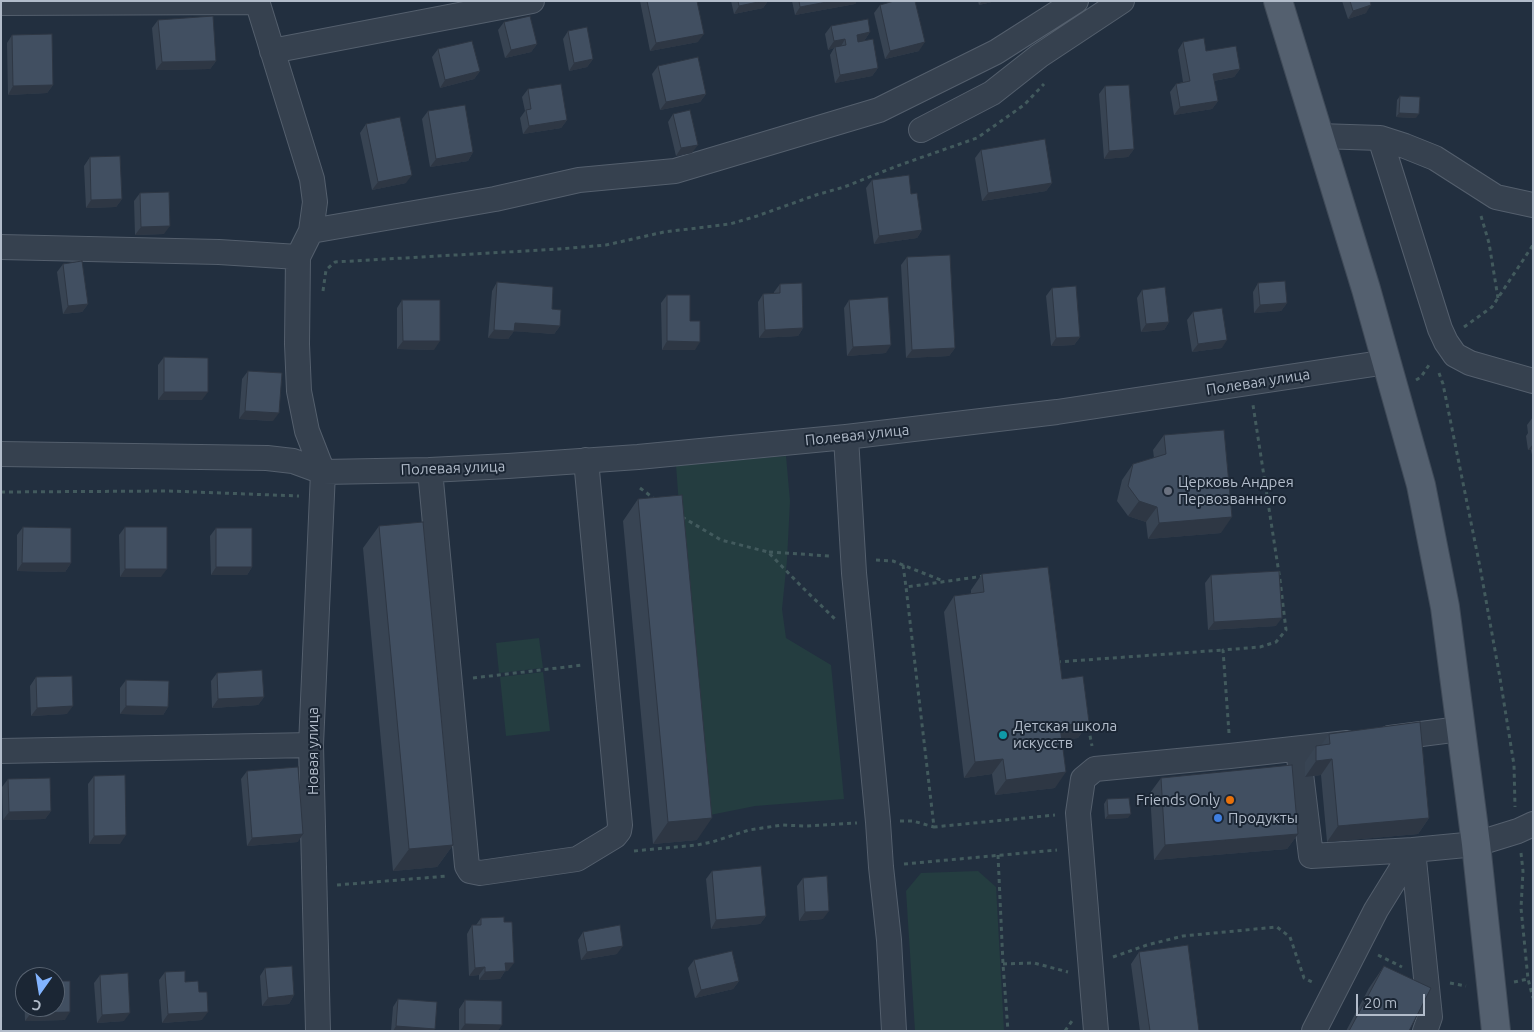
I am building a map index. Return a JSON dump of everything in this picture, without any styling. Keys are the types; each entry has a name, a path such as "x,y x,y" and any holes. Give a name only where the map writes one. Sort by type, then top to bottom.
{"main road":[{"path":"1278,1 1387,362 1421,485 1445,607 1476,844 1496,1031"}],"street":[{"path":"272,51 532,1"},
{"path":"310,231 496,199 579,180 676,170 870,113 996,52 1076,1"},
{"path":"922,130 992,93 1039,56 1122,1"},
{"path":"1,3 258,2 312,179 315,202 310,231 298,257 297,344 299,391 307,431 323,472"},
{"path":"1319,136 1380,138 1405,146 1435,158 1496,197 1533,205"},
{"path":"1380,138 1440,329 1446,342 1455,355 1470,363 1533,381"},
{"path":"1,247 219,252 298,257"},
{"name":"Полевая улица","path":"323,472 430,470 638,457 846,437 1057,412 1387,362"},
{"path":"846,437 853,559 889,940 894,1031"},
{"path":"1,454 267,458 293,461 323,472"},
{"path":"430,470 467,866 470,871 480,873 577,859 619,831 620,825 586,460"},
{"name":"Новая улица","path":"318,1031 311,746 323,472"},
{"path":"1096,1031 1078,813 1083,779 1095,769 1298,749 1460,729"},
{"path":"1,751 311,746"},
{"path":"1298,749 1311,856 1476,844 1525,827"},
{"path":"1314,1031 1376,910 1412,850"},
{"path":"1412,850 1430,1017 1425,1031"}],"path":[{"path":"322,299 326,270 335,262 606,245 664,232 730,224 757,216 844,187 976,138 1024,105 1050,77"},
{"path":"1480,211 1489,243 1498,298 1533,245"},
{"path":"1434,357 1443,384 1480,567 1525,827 1521,908 1528,979 1533,998"},
{"path":"1048,663 1260,646 1276,642 1286,630 1253,404"},
{"path":"640,488 663,504"},
{"path":"1,492 169,491 322,496"},
{"path":"676,513 720,540 768,552 816,554 893,562 944,582"},
{"path":"768,552 809,594 860,640"},
{"path":"903,565 934,827"},
{"path":"906,587 990,575"},
{"path":"1223,650 1230,756"},
{"path":"450,680 605,663"},
{"path":"1087,718 1094,752"},
{"path":"630,852 697,845 749,830 782,825 806,826 913,821 934,827 1078,813"},
{"path":"881,867 1080,848"},
{"path":"998,855 1008,1031"},
{"path":"314,887 459,875 470,871"},
{"path":"1003,964 1034,963 1064,970 1092,982 1096,971 1103,961 1147,945 1183,936 1277,927 1290,938 1304,978 1333,993"}],"green space":[{"path":"786,456 790,501 782,609 786,638 831,665 844,799 755,806 710,815 683,559 676,465"},
{"path":"539,638 543,668 499,673 496,643"},
{"path":"543,672 550,731 506,736 500,677"},
{"path":"978,871 996,887 1004,1031 915,1031 906,891 921,873"}],"building":[{"path":"647,1 697,1 704,34 656,43"},
{"path":"738,1 763,1 739,6"},
{"path":"799,1 832,1 800,7"},
{"path":"894,1 915,1 925,42 890,51 880,5"},
{"path":"1350,1 1370,1 1371,5 1353,11"},
{"path":"213,16 216,61 162,62 158,20"},
{"path":"530,16 537,44 511,50 504,22"},
{"path":"868,19 870,32 857,35 858,42 873,39 878,68 840,75 835,47 846,45 845,39 834,41 831,26"},
{"path":"587,27 593,59 574,63 568,31"},
{"path":"52,34 53,85 13,86 12,35"},
{"path":"1204,38 1206,51 1236,46 1240,69 1213,74 1218,101 1180,107 1176,84 1190,81 1183,42"},
{"path":"472,41 480,71 445,80 438,49"},
{"path":"698,57 706,94 666,102 658,66"},
{"path":"561,84 567,120 529,126 526,110 531,109 528,89"},
{"path":"1129,85 1134,149 1109,151 1105,86"},
{"path":"1400,96 1420,97 1419,114 1399,113"},
{"path":"465,105 473,152 436,159 428,111"},
{"path":"690,110 698,145 681,148 673,114"},
{"path":"400,117 412,175 378,182 366,124"},
{"path":"1045,139 1052,183 988,193 981,150"},
{"path":"120,156 122,199 91,200 90,157"},
{"path":"909,175 911,194 917,193 922,230 879,236 872,180"},
{"path":"169,192 170,226 141,227 140,193"},
{"path":"950,255 955,348 912,350 907,257"},
{"path":"82,261 88,304 68,306 63,264"},
{"path":"1285,281 1287,303 1260,305 1258,283"},
{"path":"497,282 553,287 552,309 561,310 560,326 515,323 514,331 494,330"},
{"path":"802,283 803,328 765,330 763,294 780,293 780,284"},
{"path":"1076,286 1080,337 1056,338 1052,288"},
{"path":"1165,287 1169,322 1146,324 1142,290"},
{"path":"667,295 690,295 690,321 700,321 700,342 667,341"},
{"path":"888,297 891,345 853,347 849,300"},
{"path":"402,300 440,300 440,341 403,341"},
{"path":"1222,308 1227,340 1198,344 1193,312"},
{"path":"164,357 208,358 208,392 164,392"},
{"path":"248,371 282,373 279,413 245,411"},
{"name":"Церковь Андрея Первозванного","path":"1224,430 1232,517 1159,523 1157,507 1139,501 1128,486 1133,464 1166,454 1164,435"},
{"path":"682,495 712,818 668,822 638,499"},
{"path":"423,522 453,845 409,849 379,526"},
{"path":"23,527 71,528 71,563 22,563"},
{"path":"125,527 167,527 167,569 125,569"},
{"path":"216,528 252,528 252,567 216,567"},
{"path":"1048,567 1062,679 1083,676 1089,722 1060,726 1066,772 1006,780 1003,759 975,762 954,596 984,592 982,574"},
{"path":"1279,571 1282,618 1214,622 1211,575"},
{"path":"262,670 264,697 218,699 217,673"},
{"path":"72,676 73,706 37,708 36,677"},
{"path":"126,680 169,681 168,707 126,706"},
{"path":"1420,722 1429,818 1338,826 1332,759 1316,761 1316,746 1330,744 1329,734"},
{"path":"1292,765 1298,834 1165,845 1161,778"},
{"path":"298,767 303,834 252,838 247,771"},
{"path":"125,775 126,835 94,836 94,776"},
{"path":"50,778 51,811 9,812 8,779"},
{"path":"1129,798 1131,814 1108,815 1107,799"},
{"path":"761,866 766,916 716,920 712,871"},
{"path":"827,876 829,911 805,912 803,878"},
{"path":"504,917 504,922 512,922 514,963 505,963 506,971 485,972 485,967 475,968 472,925 481,925 481,918"},
{"path":"620,925 623,946 587,952 583,932"},
{"path":"1188,945 1199,1031 1150,1031 1139,952"},
{"path":"732,951 739,981 701,990 694,960"},
{"path":"292,966 294,995 268,998 265,968"},
{"path":"1384,966 1431,988 1409,1031 1349,1031"},
{"path":"185,971 185,982 198,981 199,992 207,992 208,1012 168,1014 165,972"},
{"path":"128,973 130,1013 102,1015 100,975"},
{"path":"65,981 70,981 70,1012 65,1012"},
{"path":"398,999 437,1002 435,1029 396,1026"},
{"path":"465,1000 502,1001 502,1025 465,1024"}],"place":[{"name":"Церковь Андрея Первозванного","path":"1168,491"},
{"name":"Детская школа искусств","path":"1003,735"},
{"name":"Friends Only","path":"1230,800"},
{"name":"Продукты","path":"1218,818"}]}
